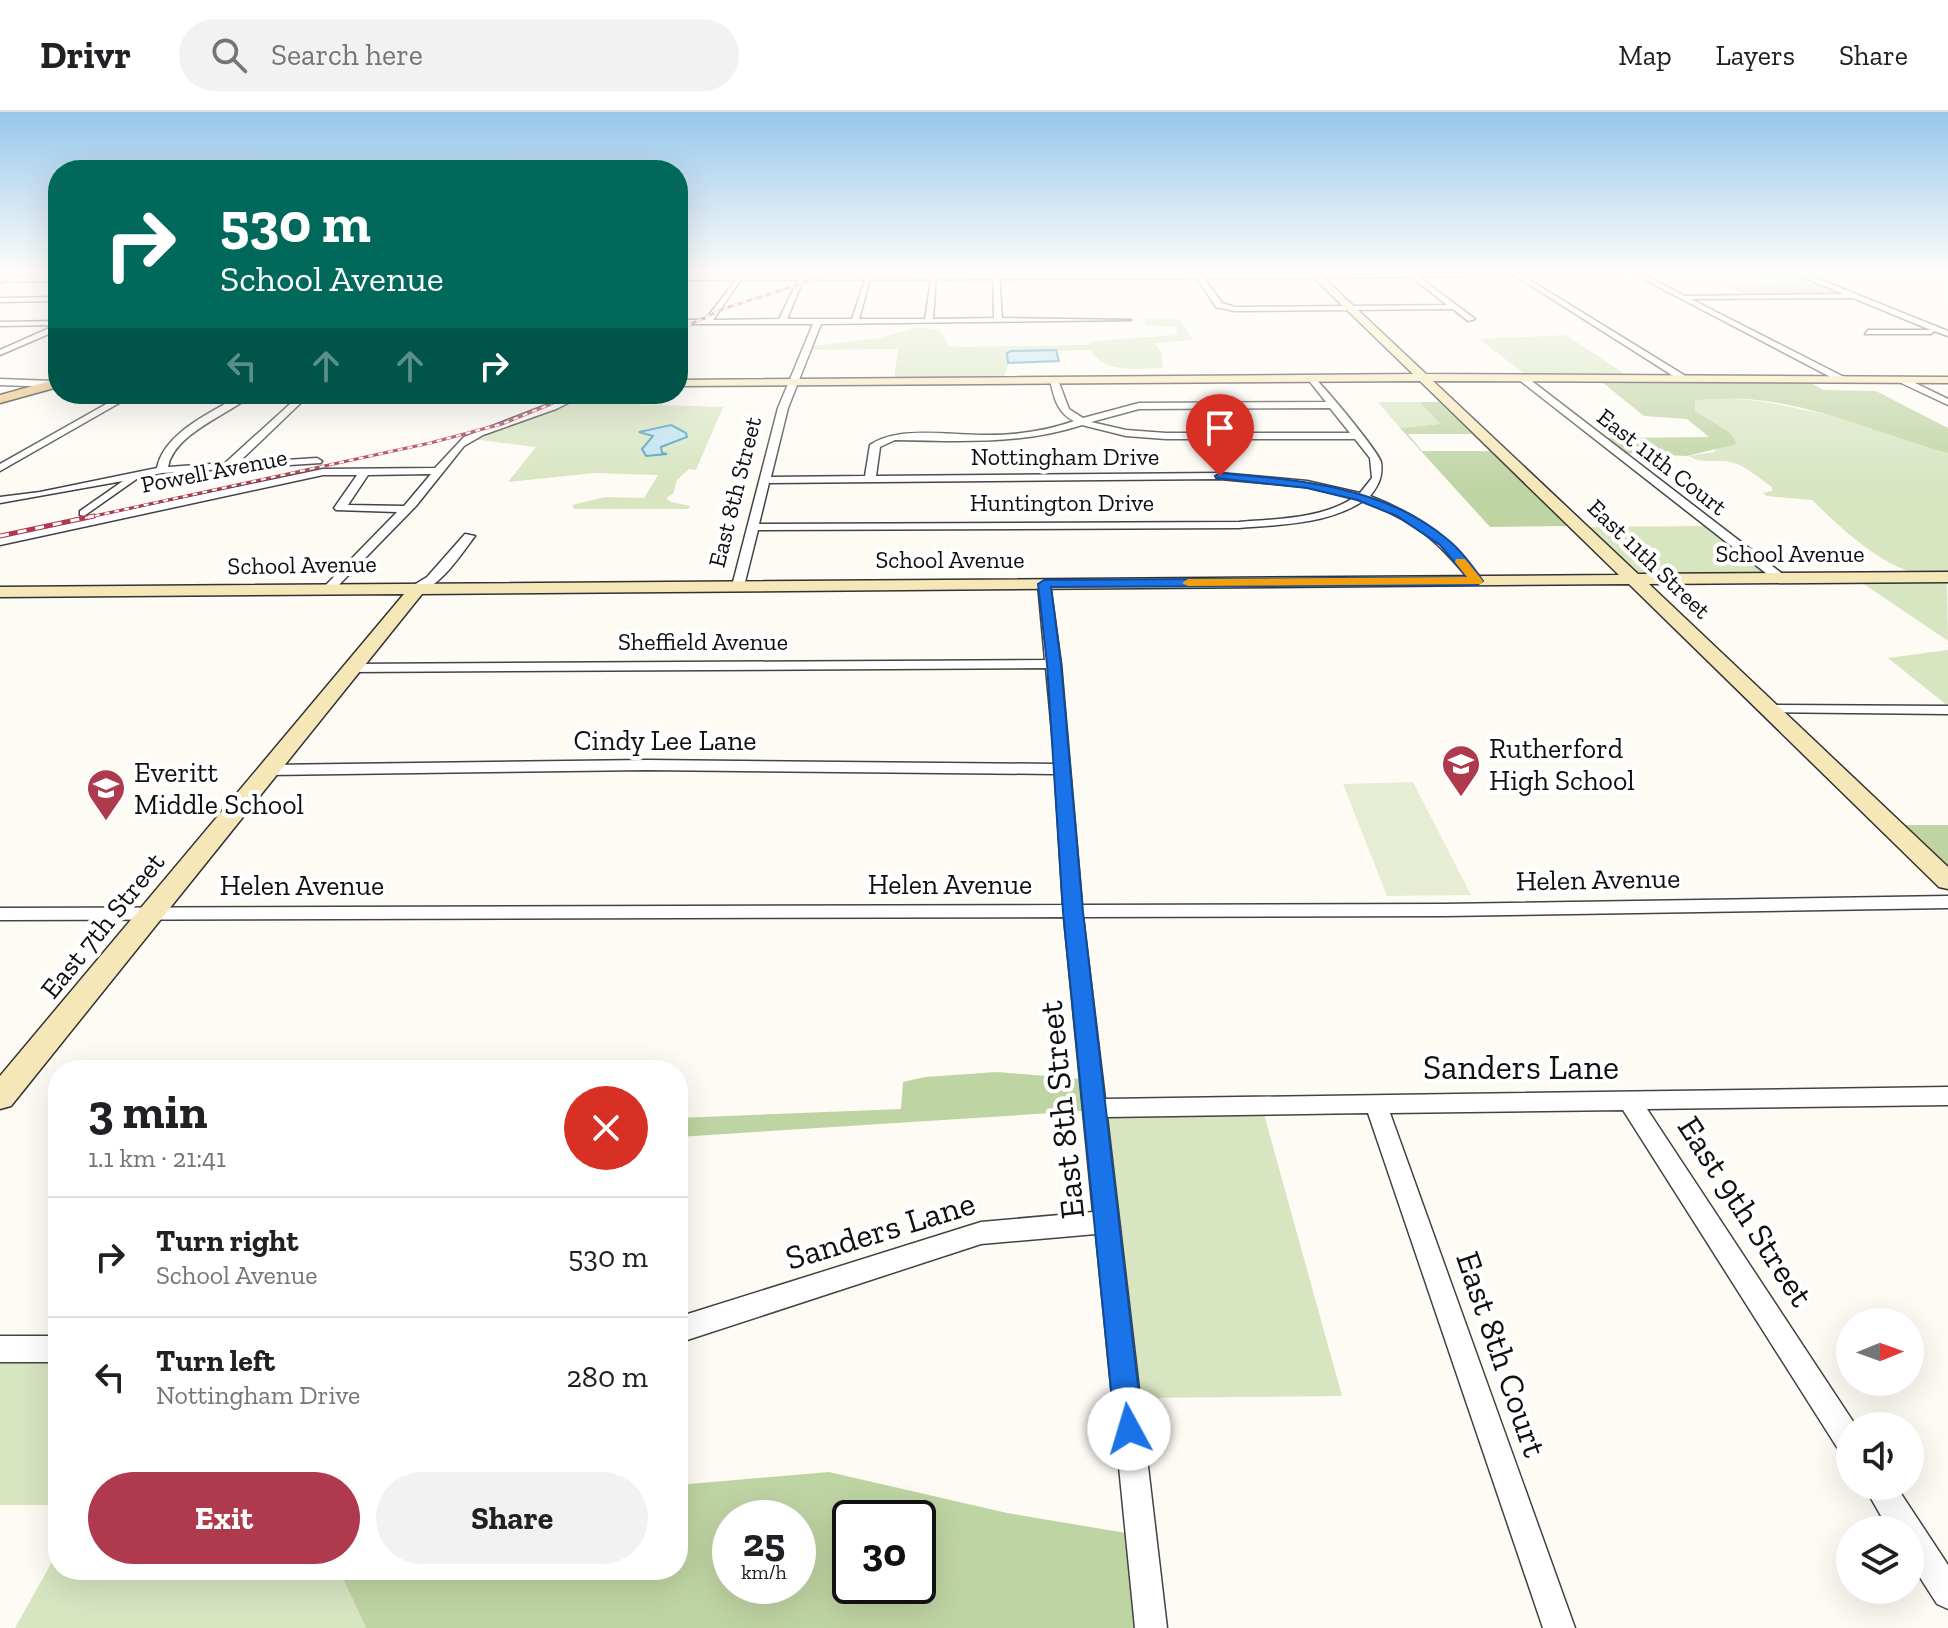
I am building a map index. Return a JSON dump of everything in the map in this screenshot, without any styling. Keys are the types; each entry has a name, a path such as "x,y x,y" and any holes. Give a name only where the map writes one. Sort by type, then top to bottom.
{"main road":[{"path":"0,399 48,386"}],"street":[{"name":"East 8th Street","path":"738,586 783,408 808,345"},
{"name":"East 11th Street","path":"1386,345 1948,881"},
{"path":"1629,345 1681,377"},
{"path":"1777,345 1845,379"},
{"path":"688,383 1419,377 1948,380"},
{"name":"East 11th Court","path":"1521,377 1780,578"},
{"path":"1311,378 1375,458 1379,469 1374,487 1361,498"},
{"path":"1900,379 1948,402"},
{"path":"1054,380 1063,408 1082,422 1112,430 1153,435 1358,436"},
{"path":"0,382 48,384"},
{"path":"0,468 113,404"},
{"path":"162,470 166,455 179,440 234,404"},
{"path":"227,467 295,404"},
{"path":"328,589 406,509 441,471 450,454 467,439 562,404"},
{"path":"870,479 875,445 894,437 1029,436 1139,406 1334,405"},
{"path":"0,500 162,470 317,461"},
{"path":"365,471 340,508 406,509"},
{"name":"Powell Avenue","path":"0,541 323,472 441,471"},
{"path":"84,513 142,473"},
{"name":"Nottingham Drive","path":"766,480 1220,476 1307,484 1361,498 1401,514 1444,542 1477,581"},
{"name":"Huntington Drive","path":"753,527 1239,525 1315,517 1361,498"},
{"name":"East 7th Street","path":"0,1097 418,588 431,580 469,536"},
{"name":"School Avenue","path":"0,592 1948,577"},
{"name":"East 8th Street","path":"1044,584 1054,664 1073,912 1151,1628"},
{"name":"Sheffield Avenue","path":"352,668 1054,664"},
{"path":"1767,709 1948,710"},
{"name":"Cindy Lee Lane","path":"268,770 647,765 1063,769"},
{"name":"Helen Avenue","path":"0,914 1073,912 1948,902"},
{"name":"Sanders Lane","path":"1095,1108 1948,1096"},
{"name":"East 9th Street","path":"1630,1102 1836,1420"},
{"name":"East 8th Court","path":"1376,1104 1559,1628"},
{"name":"Sanders Lane","path":"688,1327 981,1233 1064,1224 1107,1223"},
{"path":"0,1349 48,1349"},
{"path":"1924,1555 1948,1593"}],"green space":[{"path":"824,345 1156,345 1161,351 1163,368 1114,367 1097,358 1090,350 1011,351 1007,353 1008,365 1004,377 1008,379 894,380 898,349 812,350 814,346"},
{"path":"1486,345 1581,345 1628,376 1527,376"},
{"path":"1597,378 1804,379 1823,390 1876,391 1948,428 1948,453 1792,406 1760,400 1728,399 1695,401 1695,411 1729,432 1737,444 1687,456 1622,453 1603,438 1709,437 1687,419 1644,416"},
{"path":"1721,397 1766,402 1848,419 1948,453 1948,575 1920,575 1901,568 1860,543 1812,500 1767,496 1763,493 1772,491 1772,487 1744,467 1689,456 1714,452 1729,432 1694,411 1694,401"},
{"path":"1378,402 1420,402 1440,424 1400,428"},
{"path":"1420,402 1439,402 1472,434 1408,434 1422,451 1490,451 1567,526 1490,527 1400,428 1440,424"},
{"path":"565,404 723,407 696,470 689,469 677,480 673,494 666,498 690,506 688,509 574,509 572,505 605,497 644,498 658,475 595,473 508,482 536,447 472,439","holes":["671,425 686,433 661,447 662,453 642,449 653,436 644,434 645,429"]},
{"path":"1707,526 1771,576 1650,576 1633,570 1588,527"},
{"path":"1858,580 1947,580 1948,641"},
{"path":"1948,650 1948,706 1888,658"},
{"path":"1413,782 1471,895 1387,896 1343,784"},
{"path":"1901,825 1948,825 1948,870"},
{"path":"997,1072 1081,1079 1084,1111 688,1136 688,1118 901,1109 903,1082 925,1077"},
{"path":"1264,1114 1342,1396 1139,1398 1106,1116"},
{"path":"0,1358 48,1359 48,1505 0,1505"},
{"path":"829,1472 1007,1513 1126,1533 1135,1628 366,1628 344,1580 688,1580 688,1484"},
{"path":"48,1569 48,1580 344,1580 366,1628 15,1628"}],"water":[{"path":"1056,350 1059,361 1008,363 1007,353 1011,351"},
{"path":"671,425 686,433 687,437 661,447 662,453 667,454 646,456 642,449 653,436 639,432"}],"railway":[{"path":"85,518 430,443 502,424 551,404"},
{"path":"0,536 94,516"}],"slow traffic":[{"path":"1188,583 1477,581 1461,562"}],"place":[{"name":"Rutherford High School","path":"1461,798"},
{"name":"Everitt Middle School","path":"106,822"}],"route":[{"path":"1129,1429 1073,912 1054,664 1044,584 1477,581 1444,542 1401,514 1361,498 1307,484 1220,476"}]}
